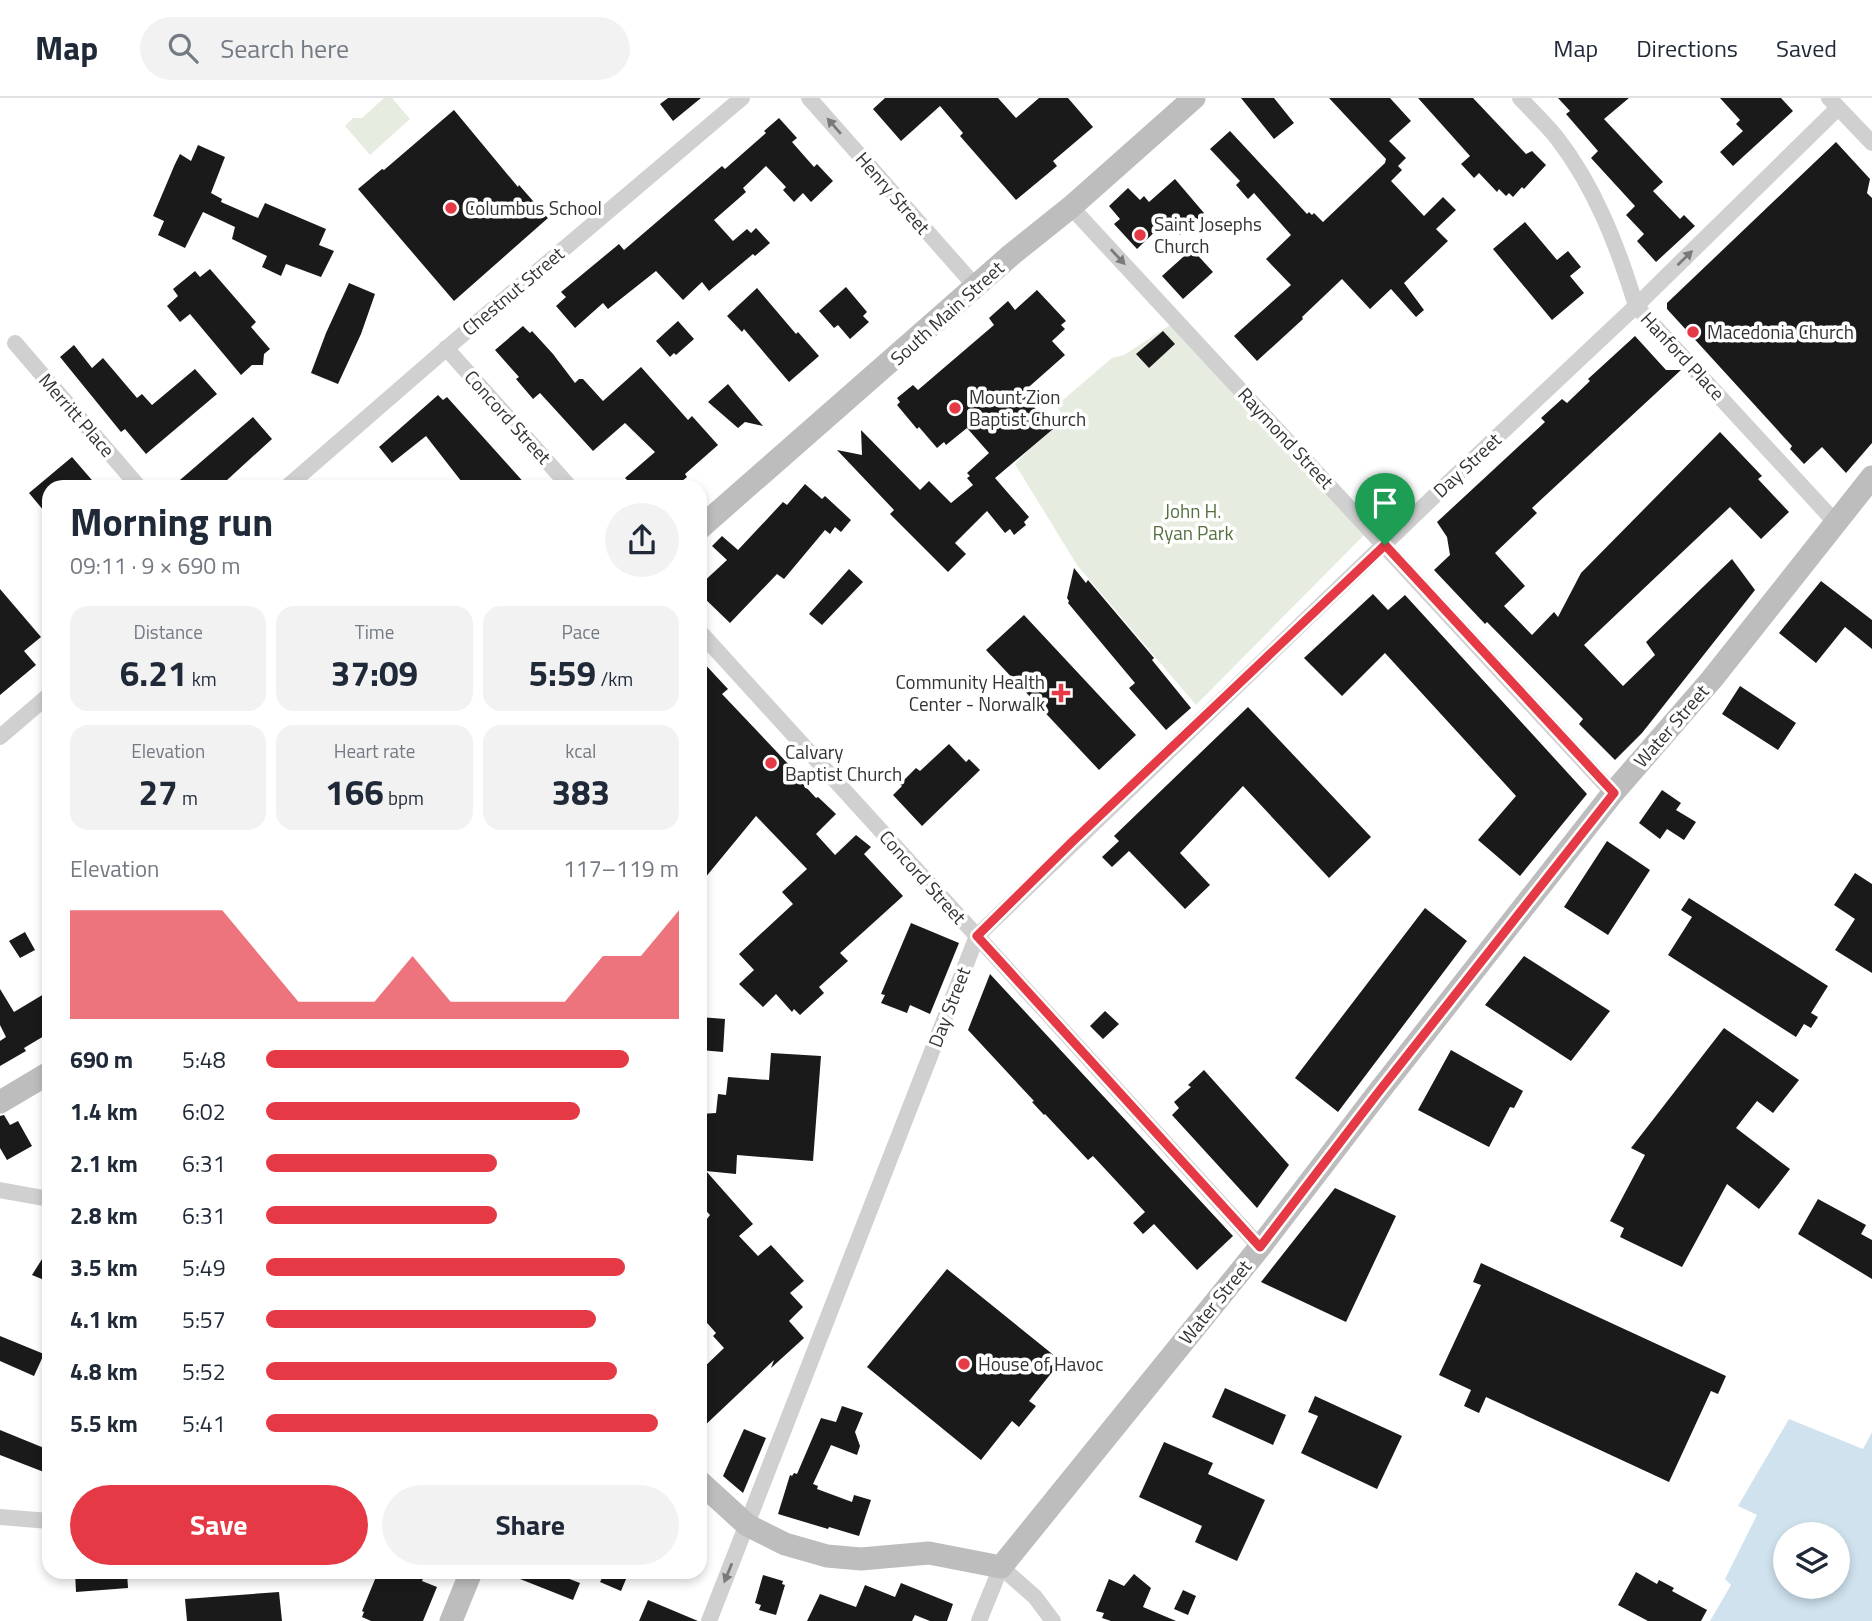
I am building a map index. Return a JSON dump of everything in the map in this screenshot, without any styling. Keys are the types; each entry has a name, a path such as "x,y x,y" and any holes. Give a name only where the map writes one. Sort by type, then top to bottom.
{"main road":[{"name":"South Main Street","path":"707,522 1194,98"},
{"name":"Water Street","path":"1001,1567 1260,1247 1385,1083 1614,793 1712,679 1872,477"},
{"path":"0,1102 42,1077"},
{"path":"707,1488 747,1525 785,1544 827,1556 862,1559 929,1553 1001,1567"},
{"path":"451,1621 468,1579"}],"street":[{"name":"Chestnut Street","path":"295,480 741,98"},
{"name":"Henry Street","path":"809,98 976,287"},
{"name":"Hanford Place","path":"1520,98 1556,138 1585,180 1625,269 1636,306 1836,523"},
{"name":"Day Street","path":"709,1621 977,936 1080,834 1636,306 1834,103"},
{"path":"1834,103 1872,143"},
{"name":"Raymond Street","path":"1071,207 1614,793"},
{"name":"Merritt Place","path":"15,343 133,480"},
{"name":"Concord Street","path":"446,348 564,480"},
{"name":"Concord Street","path":"707,640 1260,1247"},
{"path":"0,737 42,701"},
{"path":"0,1191 42,1198"},
{"path":"0,1517 42,1520"},
{"path":"979,1621 1001,1567 1035,1597 1053,1621"}],"green space":[{"path":"384,98 392,98 410,119 370,155 345,126 353,118 362,118"},
{"name":"John H. Ryan Park","path":"1170,325 1364,535 1196,705 1077,565 1015,464 1062,416 1057,405 1112,358 1124,355"}],"water":[{"path":"1789,1419 1863,1449 1872,1432 1872,1621 1710,1621 1731,1585 1725,1579 1757,1515 1738,1506"}],"building":[{"path":"668,98 701,98 673,121 660,104"},
{"path":"885,98 998,98 1016,118 1039,98 1068,98 1093,127 1053,161 1057,166 1016,200 960,136 963,133 940,106 901,141 873,109"},
{"path":"1241,98 1274,98 1294,123 1274,139"},
{"path":"1329,98 1390,98 1411,121 1389,141 1406,158 1398,166 1402,170 1391,181 1424,216 1443,197 1456,210 1436,229 1448,241 1404,283 1424,310 1416,317 1391,289 1370,309 1342,279 1257,361 1234,336 1291,285 1266,259 1291,235 1254,193 1248,199 1236,185 1240,181 1210,149 1230,131 1307,214 1314,213 1323,222 1385,163 1386,159"},
{"path":"1418,98 1473,98 1526,154 1532,151 1546,165 1513,197 1509,193 1506,196 1499,189 1497,192 1479,173 1474,178 1461,164 1470,156"},
{"path":"1558,98 1629,98 1604,119 1663,182 1653,191 1680,219 1684,215 1695,226 1656,262 1637,241 1644,234 1626,215 1635,206 1591,158 1598,151 1566,114 1570,111"},
{"path":"1720,98 1781,98 1793,111 1733,166 1720,152 1743,131 1736,124 1740,120"},
{"path":"454,110 518,187 519,185 548,218 454,301 358,189"},
{"path":"779,118 797,138 792,142 814,167 817,164 833,181 811,202 803,193 794,202 783,190 786,187 766,166 743,188 746,192 714,220 733,241 747,229 751,233 756,228 770,243 755,256 753,254 709,291 702,282 683,300 656,271 608,309 603,303 575,328 556,306 566,297 561,292 619,244 624,250 722,166 725,169"},
{"path":"1836,142 1870,179 1867,193 1872,198 1872,443 1846,473 1822,447 1804,464 1790,449 1792,446 1667,309 1667,303"},
{"path":"198,145 225,157 211,193 222,199 221,202 258,218 265,203 326,229 319,245 334,251 321,277 286,264 281,276 262,267 267,256 232,239 235,227 203,212 185,248 158,235 164,221 153,216 175,164 180,154 191,161"},
{"path":"1175,179 1204,213 1180,235 1167,220 1137,249 1114,224 1120,219 1109,206 1128,188 1140,200 1144,196 1149,202"},
{"path":"1525,222 1557,260 1568,251 1581,267 1570,276 1584,293 1552,320 1493,249"},
{"path":"1192,249 1213,272 1183,299 1162,276"},
{"path":"210,269 256,322 251,327 270,349 264,354 263,365 252,365 241,375 190,314 180,322 167,306 178,296 173,289 195,271 200,277"},
{"path":"349,283 375,294 361,334 338,384 311,373"},
{"path":"846,287 867,312 863,316 869,322 850,339 838,325 834,328 819,311"},
{"path":"757,288 796,334 798,332 819,356 789,382 744,329 742,332 727,316"},
{"path":"1037,290 1066,321 1061,325 1065,329 1052,341 1065,355 1022,393 1053,429 995,478 1029,517 1024,522 1026,525 1014,535 1010,529 1005,533 987,511 955,543 966,554 948,572 890,514 894,510 837,450 862,455 861,430 920,490 929,481 951,503 973,485 967,478 970,476 967,473 989,453 967,428 946,445 944,442 937,448 897,405 900,402 897,398 913,385 918,390 994,325 989,318 1008,301 1015,310"},
{"path":"678,321 694,339 670,357 656,341"},
{"path":"523,326 530,333 532,331 553,354 575,383 583,379 603,401 641,367 688,420 692,416 718,445 685,474 687,477 683,480 627,480 625,478 655,452 625,423 593,451 540,393 533,399 516,379 519,377 495,350"},
{"path":"1163,331 1175,344 1149,368 1136,354"},
{"path":"1635,336 1666,370 1681,370 1532,508 1537,513 1495,553 1525,586 1504,606 1532,635 1554,612 1558,617 1581,573 1720,432 1762,476 1758,479 1789,512 1761,539 1730,507 1584,645 1623,686 1655,655 1646,642 1732,559 1755,590 1642,733 1615,760 1579,724 1583,719 1487,622 1485,624 1434,570 1450,555 1447,537 1437,522 1545,422 1541,418 1562,399 1567,403 1590,381 1588,379"},
{"path":"74,345 92,368 103,358 137,398 142,394 152,405 195,369 217,394 146,454 125,429 121,432 60,357"},
{"path":"728,384 763,426 745,422 738,428 708,402"},
{"path":"438,395 443,400 447,397 522,480 460,480 426,436 392,463 379,447"},
{"path":"253,417 272,439 227,480 180,480"},
{"path":"72,457 92,480 45,480"},
{"path":"42,482 42,509 29,493"},
{"path":"805,484 822,499 825,496 851,520 841,532 835,527 830,534 825,530 784,579 777,574 730,623 707,601 707,579 727,560 712,546 722,536 738,550 783,502 787,505"},
{"path":"1074,568 1086,583 1088,580 1154,658 1152,660 1191,708 1166,730 1129,688 1135,683 1068,603"},
{"path":"849,569 863,582 822,625 809,614"},
{"path":"1821,581 1872,620 1872,649 1845,627 1816,663 1779,633"},
{"path":"0,589 41,637 24,651 36,665 0,695"},
{"path":"1373,594 1388,610 1405,595 1587,794 1520,876 1478,840 1516,796 1385,653 1342,696 1304,658"},
{"name":"Community Health Center - Norwalk","path":"1024,615 1136,735 1099,770 986,650"},
{"path":"707,666 728,689 722,694 794,770 792,772 816,798 836,814 816,834 835,855 856,835 871,847 864,854 903,896 840,953 848,961 819,987 824,993 800,1015 794,1009 792,1012 776,994 763,1007 739,984 754,970 739,954 793,904 782,892 807,869 756,816 707,876"},
{"path":"1740,686 1796,723 1778,750 1722,714"},
{"path":"1248,707 1371,837 1329,878 1243,786 1180,853 1210,885 1185,909 1129,851 1112,867 1102,857 1119,841 1114,836"},
{"path":"949,744 966,762 969,759 980,770 922,826 893,795 916,768 920,771"},
{"path":"1662,790 1681,803 1676,810 1696,822 1684,840 1667,829 1660,839 1639,823"},
{"path":"1607,841 1650,870 1608,935 1564,907"},
{"path":"1855,873 1872,884 1872,973 1835,950 1855,919 1834,905"},
{"path":"1689,898 1828,986 1811,1013 1818,1017 1811,1028 1804,1024 1796,1037 1668,955 1692,917 1681,910"},
{"path":"1425,908 1467,941 1338,1112 1295,1078"},
{"path":"911,923 959,943 930,1014 910,1005 907,1013 881,1003 885,995 881,994"},
{"path":"25,932 35,950 20,958 9,941"},
{"path":"1524,956 1610,1011 1571,1061 1485,1005"},
{"path":"990,974 1233,1236 1197,1270 1154,1224 1143,1234 1133,1223 1145,1212 1093,1156 1088,1160 1044,1115 968,1030"},
{"path":"0,989 14,1012 42,995 42,1037 24,1048 26,1051 0,1066 0,1041 6,1037 0,1025"},
{"path":"1105,1011 1119,1024 1103,1039 1090,1026"},
{"path":"707,1018 725,1019 723,1052 707,1051"},
{"path":"1724,1028 1799,1080 1773,1113 1757,1101 1736,1128 1790,1169 1759,1209 1727,1184 1682,1267 1620,1237 1624,1228 1610,1221 1645,1155 1631,1148"},
{"path":"1451,1050 1523,1091 1514,1108 1510,1107 1489,1147 1418,1110"},
{"path":"771,1053 821,1056 813,1161 737,1155 736,1174 707,1171 707,1114 716,1113 718,1094 726,1095 728,1077 769,1080"},
{"path":"1204,1070 1289,1165 1257,1208 1172,1115 1179,1108 1174,1102 1191,1087 1188,1085"},
{"path":"4,1115 10,1125 18,1121 32,1146 7,1160 0,1148 0,1116"},
{"path":"707,1172 753,1224 739,1236 758,1256 771,1245 804,1281 790,1293 803,1307 789,1321 804,1338 771,1368 774,1360 707,1423 707,1364 724,1348 713,1336 716,1333 707,1323 707,1219 710,1215 707,1212"},
{"path":"1335,1188 1396,1216 1346,1322 1261,1282"},
{"path":"1818,1199 1866,1225 1861,1234 1872,1240 1872,1279 1798,1234"},
{"path":"42,1259 42,1279 32,1275"},
{"path":"1481,1263 1726,1376 1718,1394 1711,1391 1669,1482 1486,1397 1479,1413 1464,1406 1471,1390 1439,1375 1481,1285 1473,1282"},
{"name":"House of Havoc","path":"947,1269 1061,1361 1029,1401 1036,1406 1019,1427 1012,1421 981,1460 867,1367"},
{"path":"0,1336 42,1353 34,1376 0,1361"},
{"path":"1225,1388 1286,1415 1273,1445 1212,1417"},
{"path":"1315,1396 1402,1436 1377,1489 1301,1453 1318,1416 1308,1412"},
{"path":"842,1406 863,1413 855,1432 860,1446 857,1455 831,1445 813,1484 818,1486 817,1489 852,1502 854,1495 871,1500 859,1536 778,1514 790,1475 797,1474 821,1418 836,1422"},
{"path":"744,1429 766,1438 743,1493 723,1476"},
{"path":"0,1430 42,1447 42,1471 0,1455"},
{"path":"1164,1442 1213,1463 1208,1474 1265,1500 1237,1561 1195,1542 1202,1526 1139,1497"},
{"path":"1636,1572 1657,1584 1659,1580 1674,1588 1672,1591 1707,1610 1701,1621 1648,1621 1618,1605"},
{"path":"1134,1574 1151,1588 1143,1607 1176,1621 1111,1621 1102,1618 1104,1613 1096,1611 1109,1579 1124,1586"},
{"path":"763,1575 783,1581 782,1584 785,1585 776,1615 759,1610 761,1605 755,1603"},
{"path":"75,1579 127,1579 128,1588 76,1592"},
{"path":"375,1579 423,1579 422,1581 437,1587 423,1621 371,1621 362,1617"},
{"path":"520,1579 569,1579 580,1583 573,1600"},
{"path":"602,1579 626,1579 621,1591 600,1582"},
{"path":"901,1583 953,1604 947,1621 930,1621 915,1615 912,1621 807,1621 820,1594 856,1607 865,1585 895,1597"},
{"path":"1183,1590 1196,1596 1188,1615 1174,1609"},
{"path":"279,1592 282,1621 187,1621 185,1599"},
{"path":"648,1600 698,1621 639,1621"}],"place":[{"name":"Columbus School","path":"451,208"},
{"name":"Saint Josephs Church","path":"1140,235"},
{"name":"Macedonia Church","path":"1693,332"},
{"name":"Mount Zion Baptist Church","path":"955,408"},
{"name":"Community Health Center - Norwalk","path":"1061,693"},
{"name":"Calvary Baptist Church","path":"771,763"},
{"name":"House of Havoc","path":"964,1364"}],"route":[{"path":"1385,545 1614,793 1260,1247 977,936 1072,842 1385,545"}]}
